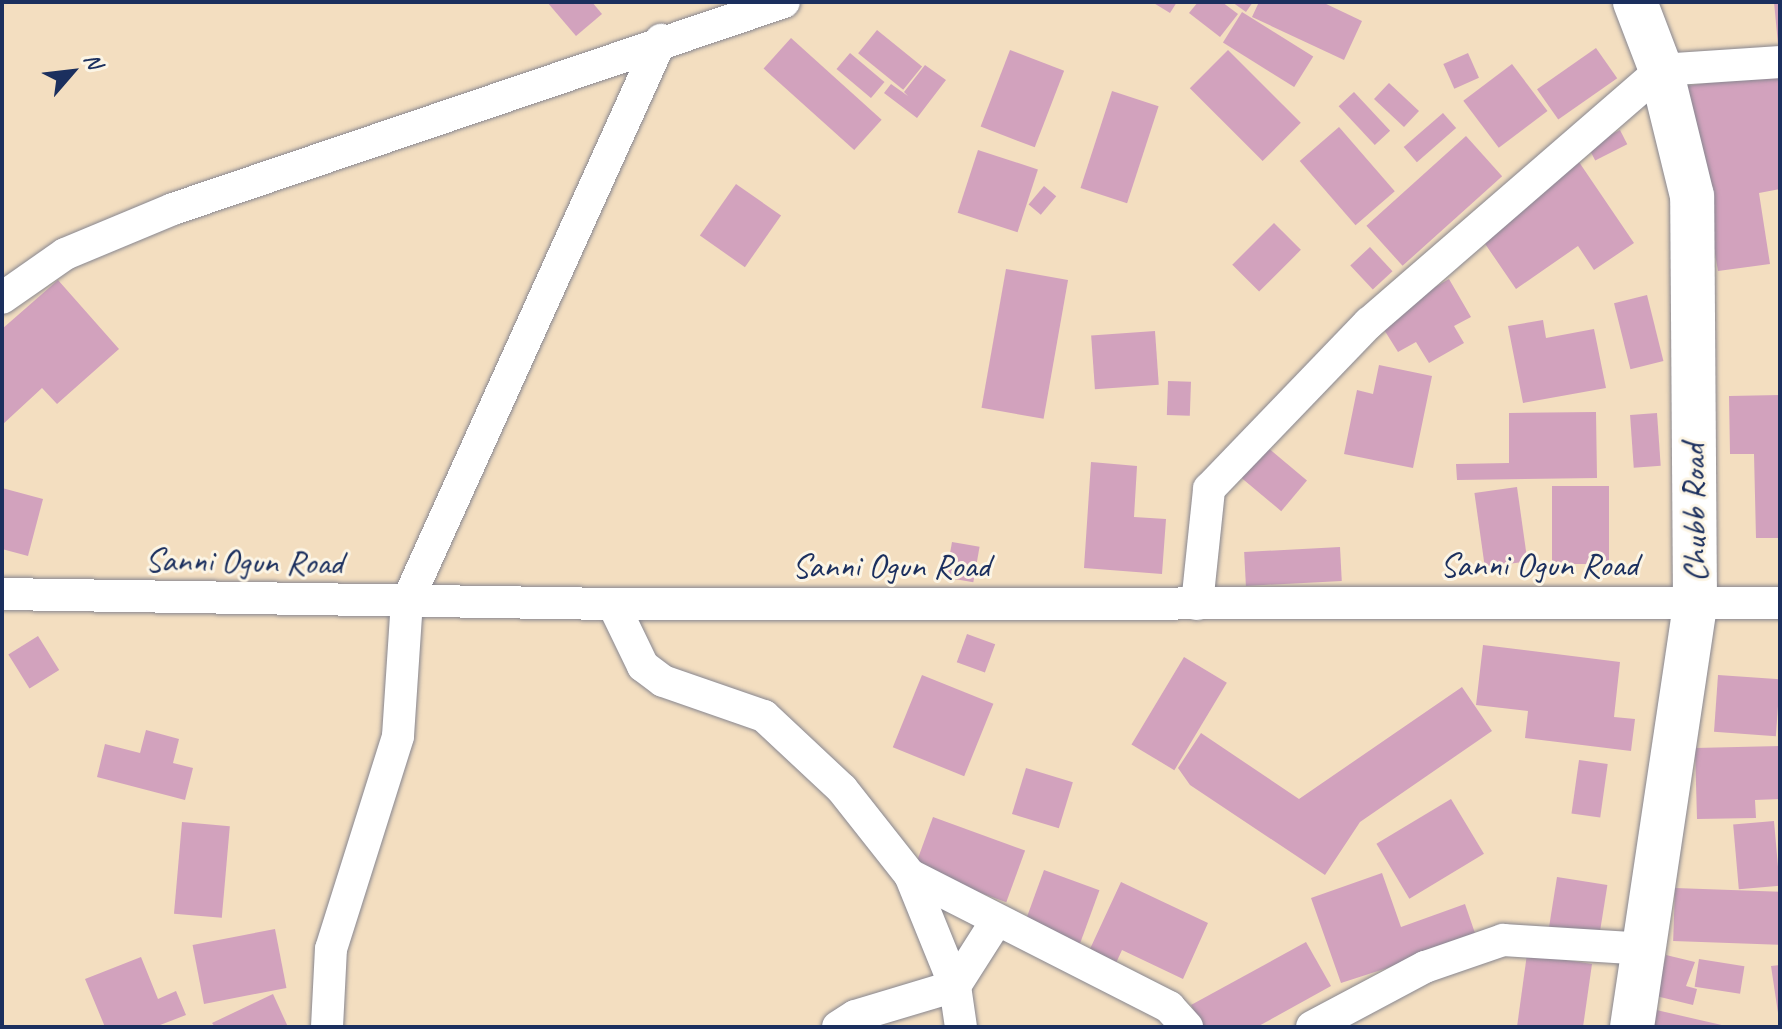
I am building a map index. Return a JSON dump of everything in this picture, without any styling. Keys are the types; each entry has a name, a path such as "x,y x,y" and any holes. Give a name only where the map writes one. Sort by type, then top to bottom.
{"street":[{"name":"Chubb Road","path":"1632,1027 1647,949 1695,603 1692,196 1661,70 1635,2"},
{"path":"2,298 65,254 173,209 661,40 777,3"},
{"path":"327,1027 331,949 398,736 407,602 661,40"},
{"path":"1197,604 1209,489 1250,441 1369,323 1661,70 1780,62"},
{"name":"Sanni Ogun Road","path":"2,594 613,604 1780,603"},
{"path":"613,604 643,666 663,681 764,716 842,789 910,875 955,986 961,1027"},
{"path":"910,875 1169,1007 1187,1027"},
{"path":"838,1027 855,1016 955,986 997,920"},
{"path":"1312,1027 1425,967 1503,940 1647,949"}],"building":[{"path":"547,2 592,2 602,14 576,36"},
{"path":"1152,2 1177,2 1170,13"},
{"path":"1198,2 1222,2 1238,14 1220,37 1189,13"},
{"path":"1232,2 1253,2 1246,12"},
{"path":"1259,2 1322,2 1362,21 1344,60 1252,17"},
{"path":"1774,2 1780,2 1780,44 1778,44"},
{"path":"1242,12 1313,57 1294,87 1223,43"},
{"path":"877,30 922,67 903,90 858,53"},
{"path":"791,38 882,120 854,150 764,68"},
{"path":"1596,48 1617,78 1558,120 1537,89"},
{"path":"1010,50 1064,71 1035,147 981,127"},
{"path":"1228,50 1301,123 1263,161 1190,88"},
{"path":"850,53 884,82 871,98 837,69"},
{"path":"1468,53 1479,78 1454,89 1443,64"},
{"path":"1512,64 1548,111 1499,148 1463,101"},
{"path":"925,65 946,80 917,118 884,93 891,84 908,96 904,92"},
{"path":"1780,73 1780,189 1759,193 1770,264 1718,271 1686,86"},
{"path":"1389,83 1419,111 1404,127 1374,99"},
{"path":"1112,91 1159,106 1127,203 1080,188"},
{"path":"1354,92 1390,131 1375,145 1339,106"},
{"path":"1443,113 1456,128 1417,162 1404,147"},
{"path":"1339,127 1395,191 1356,225 1300,161"},
{"path":"1620,130 1627,144 1595,161 1588,146"},
{"path":"1466,136 1502,176 1403,266 1366,226"},
{"path":"978,150 1038,169 1018,232 958,213"},
{"path":"1579,162 1634,243 1594,270 1578,246 1516,289 1477,232"},
{"path":"736,184 781,216 745,267 700,236"},
{"path":"1044,186 1056,196 1041,215 1029,204"},
{"path":"1274,223 1301,250 1259,292 1232,265"},
{"path":"1370,247 1393,271 1373,290 1350,265"},
{"path":"1006,269 1068,280 1044,419 982,408"},
{"path":"1449,279 1471,317 1454,326 1464,343 1429,363 1416,342 1398,352 1378,320"},
{"path":"58,280 119,349 57,404 42,388 2,425 2,329"},
{"path":"1647,295 1663,361 1630,369 1614,303"},
{"path":"1543,320 1546,338 1594,329 1606,388 1523,403 1508,326"},
{"path":"1155,331 1159,385 1095,389 1091,335"},
{"path":"1379,365 1432,376 1413,468 1344,454 1357,390 1373,394"},
{"path":"1168,381 1191,382 1190,416 1167,415"},
{"path":"1780,395 1780,538 1756,538 1754,454 1730,454 1729,396"},
{"path":"1596,412 1597,478 1457,480 1456,464 1509,463 1509,413"},
{"path":"1657,413 1661,466 1634,468 1630,415"},
{"path":"1261,442 1307,481 1281,511 1235,473"},
{"path":"1091,462 1137,466 1134,517 1166,519 1162,574 1084,568"},
{"path":"1552,486 1609,486 1609,564 1552,564"},
{"path":"1517,487 1527,561 1485,567 1474,493"},
{"path":"2,488 43,499 28,556 2,549"},
{"path":"952,542 980,547 973,582 946,577"},
{"path":"1340,547 1342,581 1246,586 1244,552"},
{"path":"967,634 995,644 985,672 957,662"},
{"path":"38,636 59,670 30,688 8,655"},
{"path":"1483,645 1620,662 1614,717 1635,719 1631,751 1525,738 1528,711 1476,705"},
{"path":"1184,657 1227,683 1174,770 1131,744"},
{"path":"922,675 993,704 964,776 893,747"},
{"path":"1718,675 1780,679 1776,736 1714,732"},
{"path":"1462,687 1492,731 1360,822 1325,875 1190,785 1178,768 1201,733 1299,799"},
{"path":"146,730 179,739 173,763 193,768 185,800 97,777 105,744 140,753"},
{"path":"1780,746 1780,799 1755,800 1756,818 1697,819 1695,748"},
{"path":"1579,760 1608,764 1600,818 1571,813"},
{"path":"1026,768 1073,782 1059,828 1012,814"},
{"path":"1451,799 1484,854 1409,899 1376,844"},
{"path":"933,817 1025,851 1006,902 914,869"},
{"path":"1774,821 1780,886 1739,889 1733,825"},
{"path":"182,822 230,826 222,918 174,914"},
{"path":"1044,870 1099,890 1078,950 1022,930"},
{"path":"1382,873 1401,927 1465,904 1477,939 1341,983 1311,898"},
{"path":"1557,877 1607,885 1599,935 1549,927"},
{"path":"1121,882 1208,923 1183,979 1122,950 1110,976 1083,964"},
{"path":"1675,888 1780,892 1778,945 1673,941"},
{"path":"275,929 286,988 204,1004 193,945"},
{"path":"1306,942 1331,986 1257,1027 1203,1027 1191,1005"},
{"path":"1527,954 1592,964 1583,1027 1517,1027"},
{"path":"1666,955 1695,962 1686,986 1697,989 1693,1005 1656,996"},
{"path":"141,957 158,999 176,991 186,1015 155,1027 105,1027 85,979"},
{"path":"1699,959 1744,966 1740,994 1695,987"},
{"path":"1780,965 1780,1013 1778,1013 1771,966"},
{"path":"273,994 288,1027 215,1027 212,1023"},
{"path":"1652,1009 1726,1026 1726,1027 1648,1027"}]}
